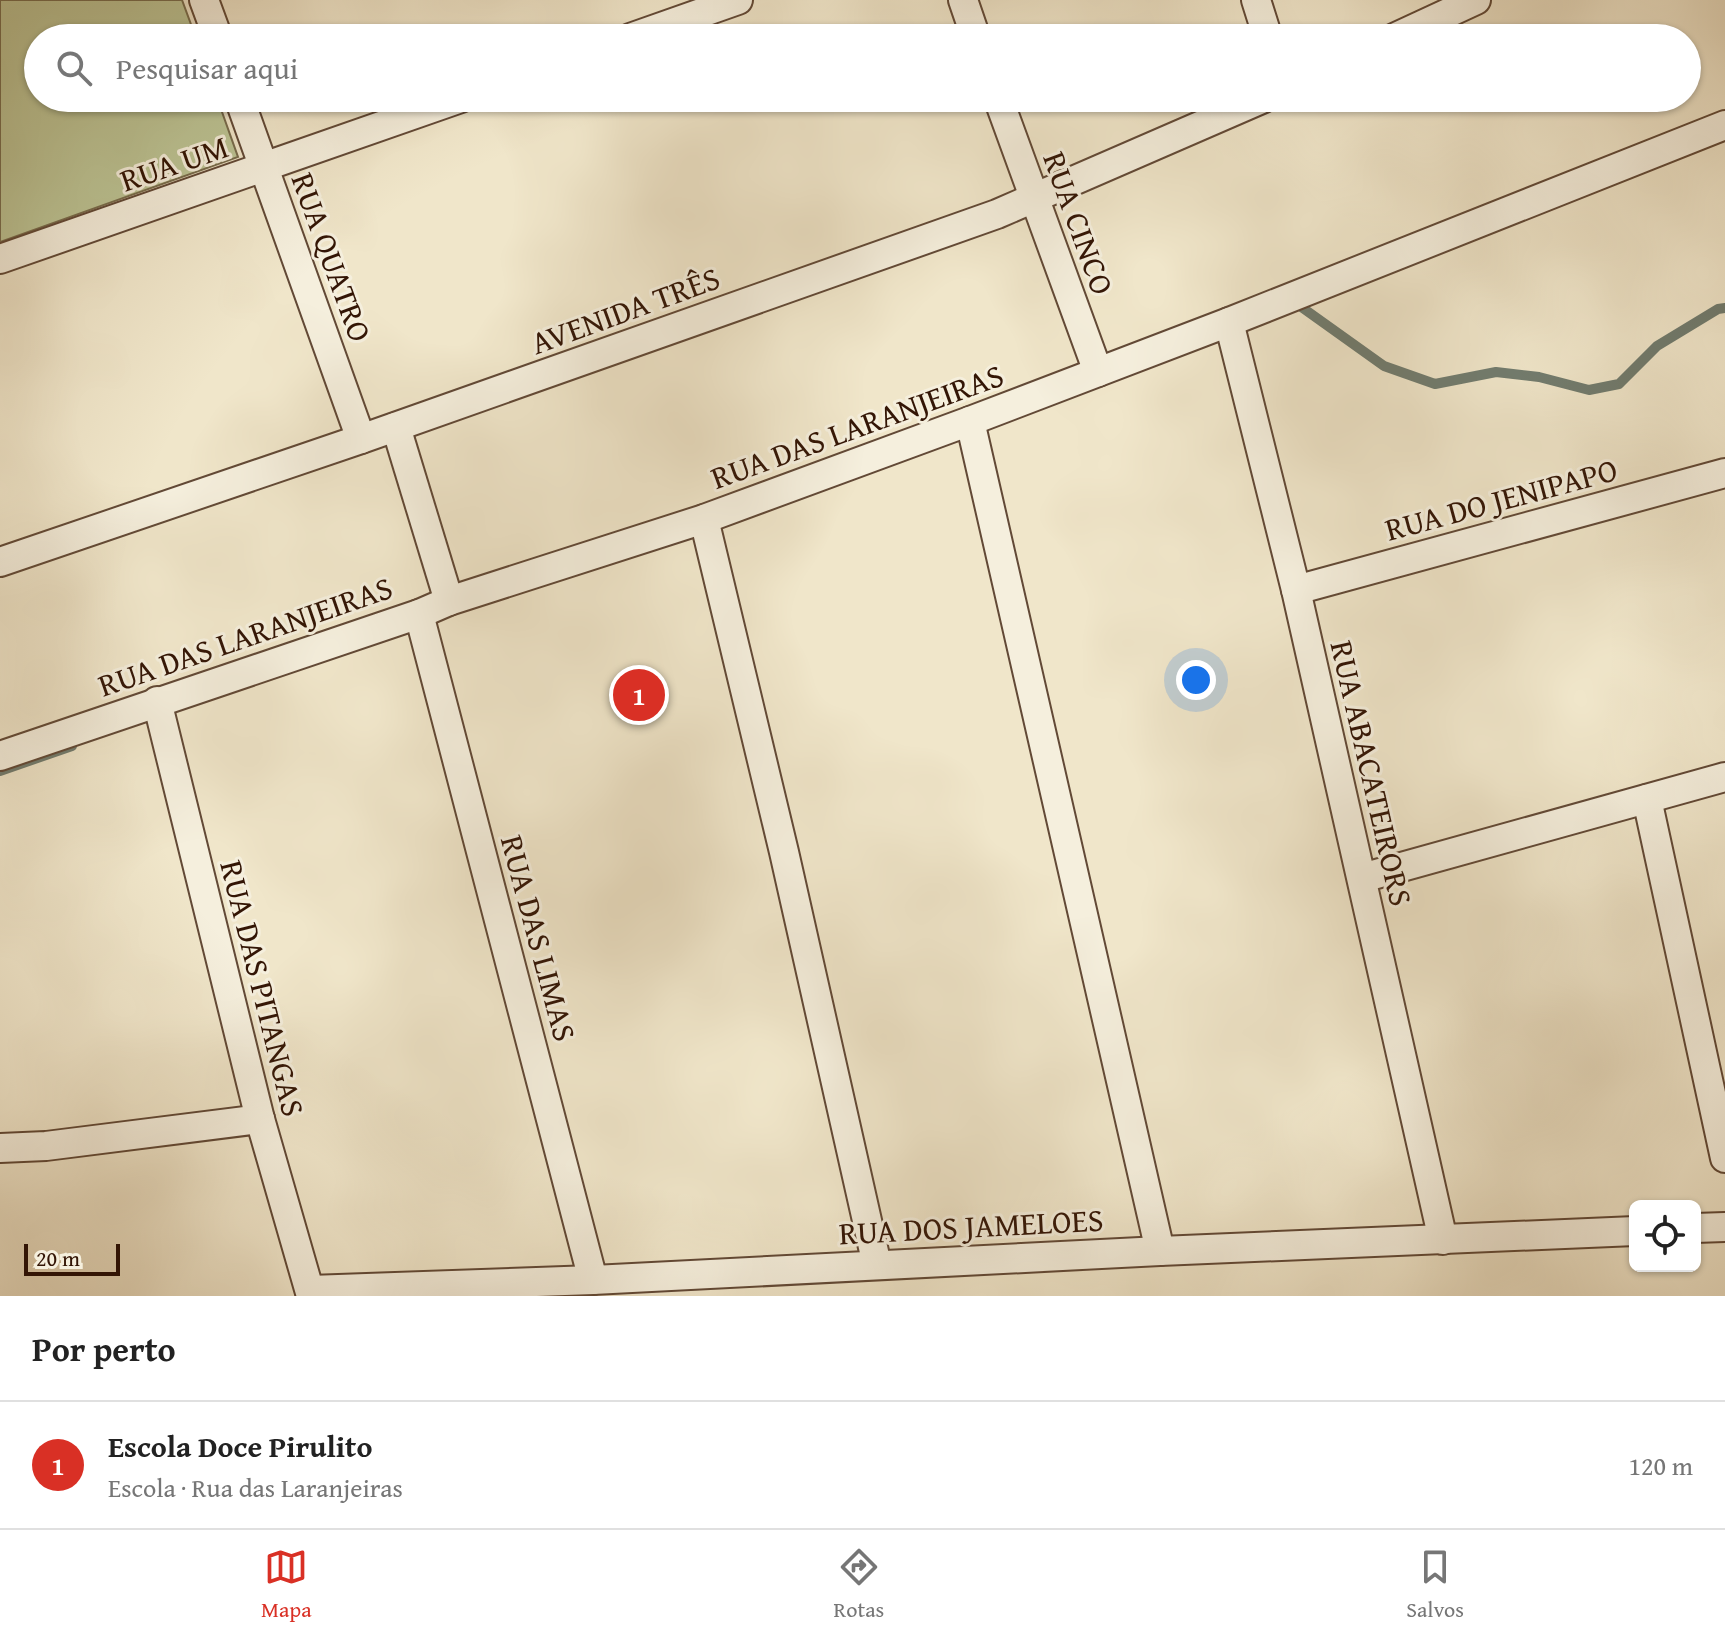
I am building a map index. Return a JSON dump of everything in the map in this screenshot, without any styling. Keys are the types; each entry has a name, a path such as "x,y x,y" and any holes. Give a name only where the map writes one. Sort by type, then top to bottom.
{"street":[{"path":"204,0 213,24"},
{"path":"670,24 738,0"},
{"path":"963,0 971,24"},
{"path":"1256,0 1264,24"},
{"path":"1424,24 1476,0"},
{"name":"RUA QUATRO","path":"244,112 361,439"},
{"name":"RUA UM","path":"0,259 422,112"},
{"name":"RUA CINCO","path":"1003,112 1098,372"},
{"name":"AVENIDA TRÊS","path":"0,562 396,427 982,219 1232,112"},
{"name":"RUA DAS LARANJEIRAS","path":"0,756 419,614 449,601 704,519 1229,322 1725,125"},
{"name":"RUA ABACATEIRORS","path":"1229,322 1296,590 1443,1240"},
{"path":"970,421 1160,1251"},
{"path":"396,427 449,601"},
{"name":"RUA DO JENIPAPO","path":"1296,590 1725,473"},
{"path":"704,519 877,1265"},
{"name":"RUA DAS LIMAS","path":"419,614 593,1280"},
{"name":"RUA DAS PITANGAS","path":"157,701 260,1119 310,1293"},
{"path":"1362,878 1725,777"},
{"path":"1647,799 1725,1158"},
{"path":"0,1148 46,1146 260,1119"},
{"path":"1701,1228 1725,1227"},
{"name":"RUA DOS JAMELOES","path":"310,1293 1629,1231"}],"green space":[{"path":"0,0 182,0 191,24 24,24 24,112 222,112 238,157 0,242"}],"waterway":[{"path":"1293,301 1384,366 1435,384 1496,372 1539,377 1589,390 1619,384 1657,346 1718,309 1725,308"},
{"path":"0,771 72,746"}],"place":[{"name":"Escola Doce Pirulito","path":"639,695"}]}
